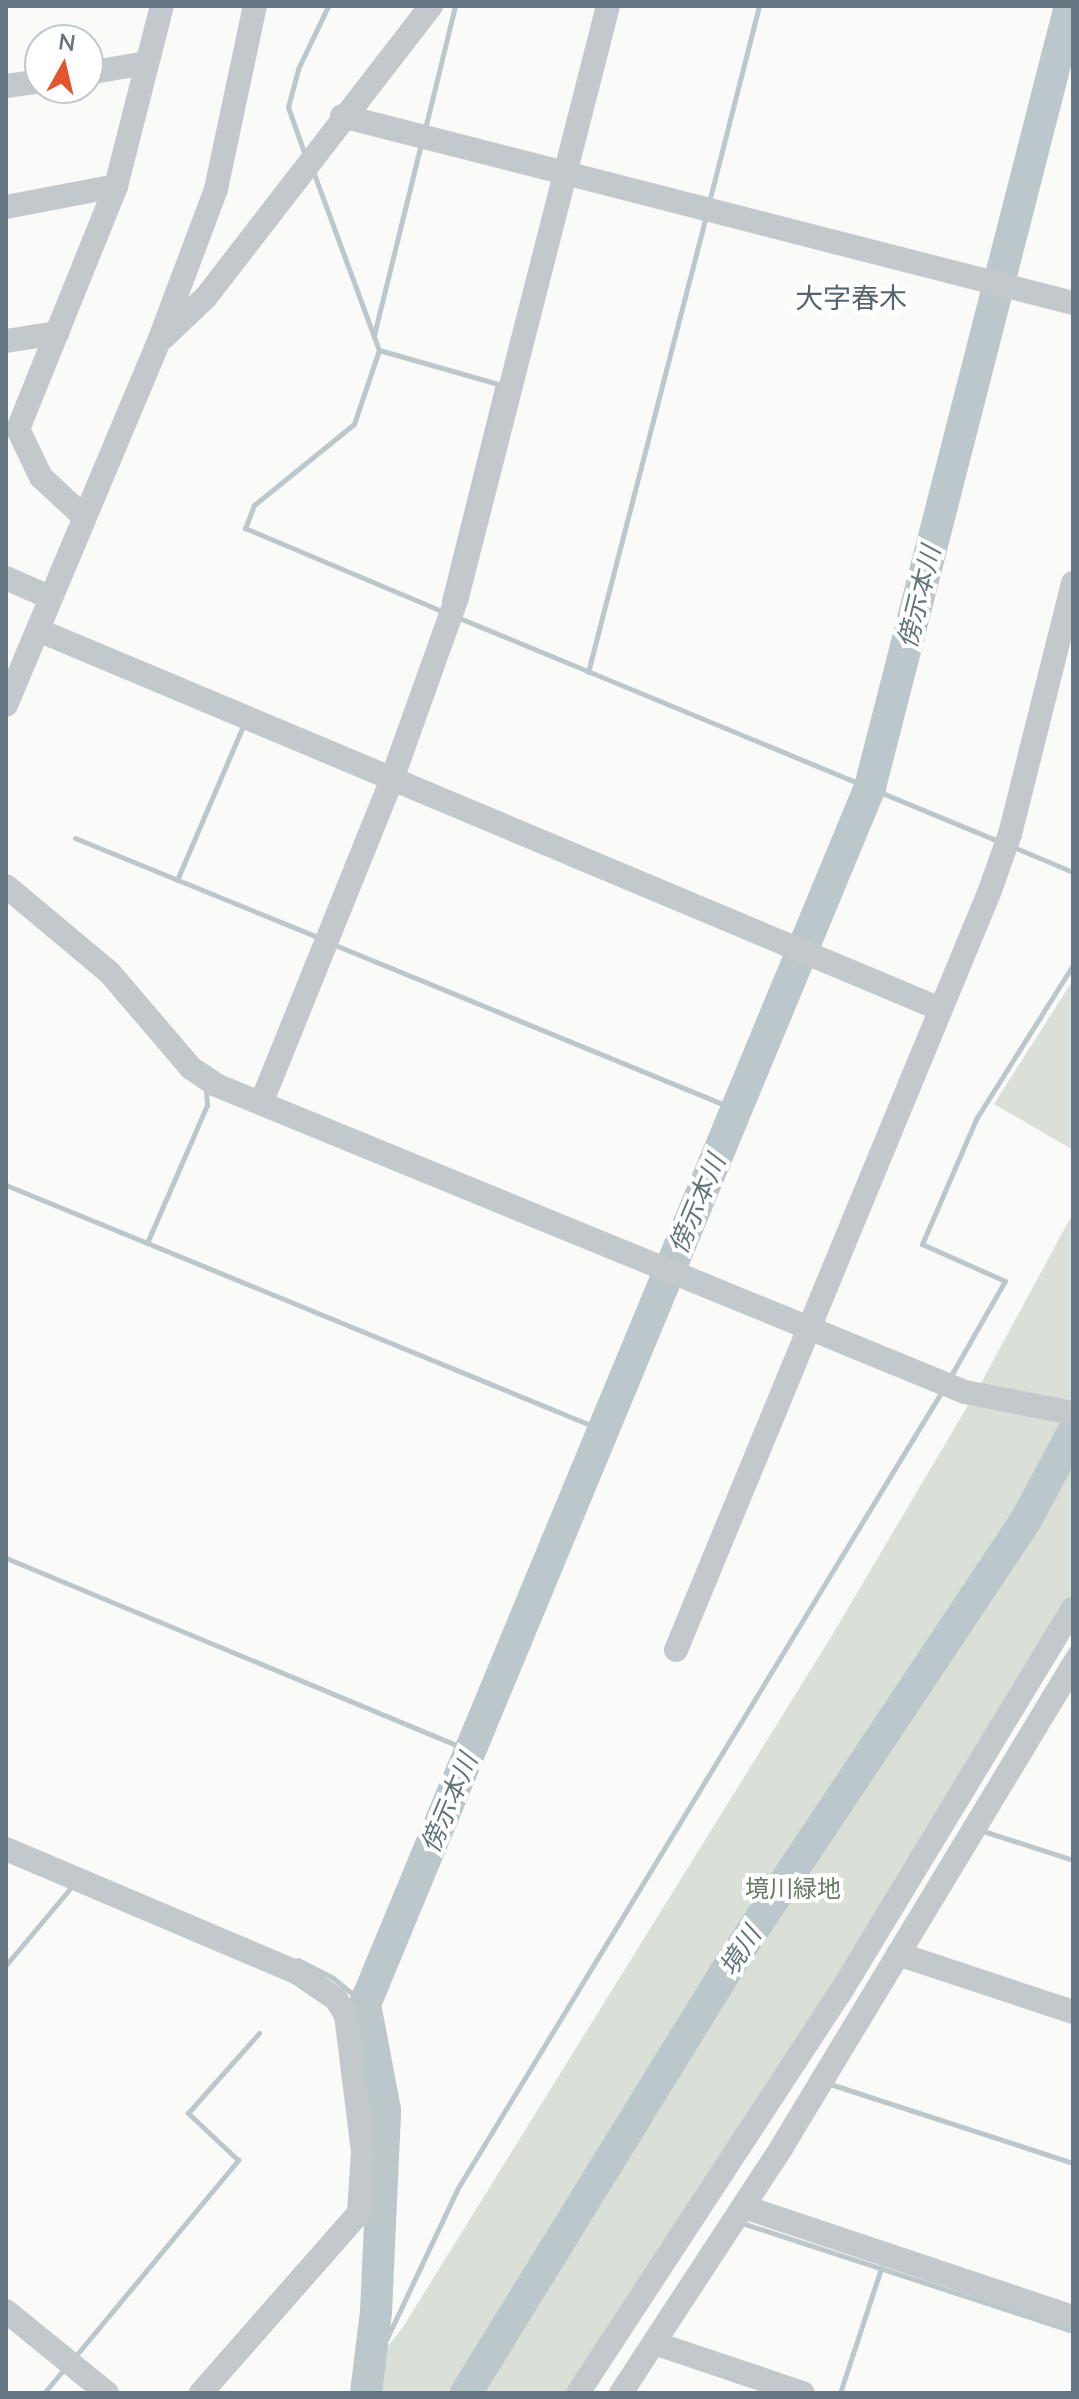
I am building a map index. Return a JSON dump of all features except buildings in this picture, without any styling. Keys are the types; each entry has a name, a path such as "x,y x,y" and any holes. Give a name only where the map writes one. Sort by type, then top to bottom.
{"street":[{"path":"83,516 41,477 12,431 57,333 116,186 162,6"},
{"path":"6,705 159,341 216,189 255,6"},
{"path":"159,341 206,297 342,116 431,6"},
{"path":"262,1101 392,779 457,597 608,6"},
{"path":"104,70 146,63"},
{"path":"342,116 1073,303"},
{"path":"6,207 116,186"},
{"path":"6,341 57,333"},
{"path":"6,578 49,597"},
{"path":"676,1650 1010,834 1073,583"},
{"path":"38,630 940,1009"},
{"path":"6,886 109,972 191,1068 216,1085 262,1101 970,1394 1073,1413"},
{"path":"578,2393 840,1993 1073,1609"},
{"path":"621,2393 744,2207 898,1954 1063,1702 1073,1665"},
{"path":"6,1849 298,1973 336,1999 346,2015 363,2153 359,2213 201,2393"},
{"path":"898,1954 1073,2012"},
{"path":"744,2207 1073,2317"},
{"path":"6,2311 107,2393"},
{"path":"654,2343 803,2393"}],"green space":[{"path":"1073,980 1073,1150 994,1104"},
{"name":"境川緑地","path":"1073,1213 1073,1606 580,2393 351,2393 403,2327 831,1637 980,1385"}],"waterway":[{"path":"305,155 288,107 298,69 328,6"},
{"path":"425,129 455,6"},
{"path":"709,202 759,6"},
{"name":"傍示本川","path":"366,2393 376,2312 385,2110 365,2004 870,787 1070,6"},
{"path":"374,335 421,143"},
{"path":"313,171 379,350 354,424 254,505 245,528 444,612"},
{"path":"588,672 706,215"},
{"path":"379,350 498,384 444,600"},
{"path":"457,617 998,841"},
{"path":"177,880 243,726"},
{"path":"75,838 322,939"},
{"path":"1011,846 1073,872"},
{"path":"335,945 737,1110"},
{"path":"949,1379 1005,1281 922,1244 976,1119 1073,965"},
{"path":"147,1243 207,1105 206,1089"},
{"path":"6,1185 605,1431"},
{"path":"372,2341 387,2338 458,2188 942,1391"},
{"name":"境川","path":"466,2393 731,1963 1026,1520 1073,1432"},
{"path":"6,1558 473,1752"},
{"path":"1065,1659 1073,1646"},
{"path":"983,1831 1073,1860"},
{"path":"6,1965 72,1886"},
{"path":"298,1960 333,1978 365,2004"},
{"path":"73,2359 238,2160 188,2113 259,2033"},
{"path":"827,2083 1073,2163"},
{"path":"739,2222 1073,2331"},
{"path":"840,2393 881,2268"},
{"path":"44,2393 64,2369"}],"district":[{"name":"大字春木","path":"851,297"}]}
